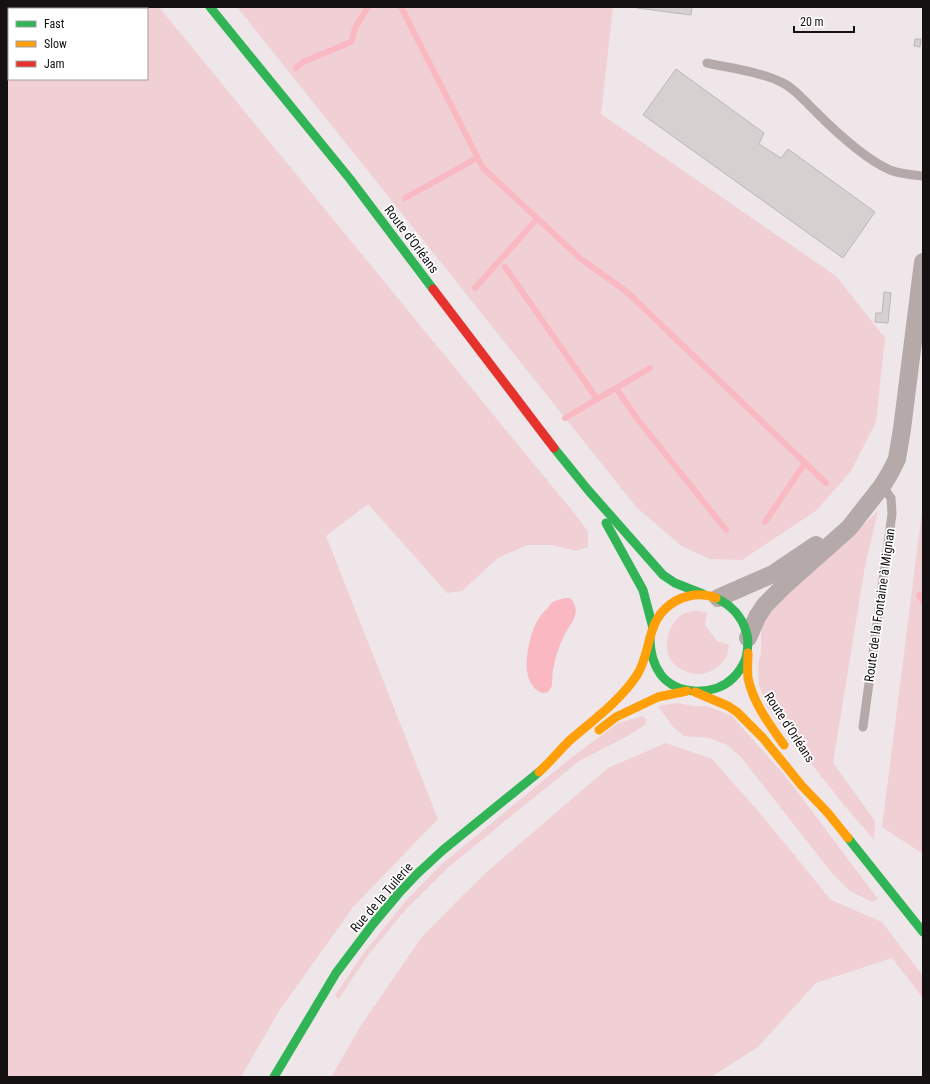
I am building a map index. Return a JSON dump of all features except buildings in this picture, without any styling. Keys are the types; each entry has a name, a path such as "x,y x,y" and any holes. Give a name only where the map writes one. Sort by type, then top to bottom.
{"main road":[{"name":"Route d'Orléans","path":"210,7 350,179 551,444 588,490 663,575 675,583 710,596"},
{"name":"Route d'Orléans","path":"588,490 643,590 653,628"},
{"path":"545,767 563,747 616,700 631,683 641,668 653,628 660,613 672,602 687,596 710,596 730,605 739,614 745,626 748,644 744,662 738,673 730,682 707,692 691,692 662,696 616,717 592,736"},
{"path":"650,638 650,650 653,661 659,672 666,680 676,687 691,692"},
{"name":"Route d'Orléans","path":"748,644 748,678 756,702 791,755"},
{"name":"Route d'Orléans","path":"691,692 728,706 737,712 763,738 802,786 827,812 923,932"},
{"path":"545,767 569,754"},
{"name":"Rue de la Tuilerie","path":"274,1077 336,972 370,927 407,885 448,846 545,767"},
{"name":"Route d'Orléans","path":"807,778 827,812"}],"street":[{"path":"748,644 757,617 765,606 786,584 849,528 890,473 896,459 906,403 923,262"},
{"path":"710,596 773,574 815,545 877,492"}],"lane":[{"path":"707,62 759,74 782,82 856,148 878,163 890,170 900,173 923,176"},
{"name":"Route de la Fontaine à Mignan","path":"863,727 892,514 891,498 877,492"}],"shaded area":[{"path":"7,7 159,7 579,519 588,532 588,547 576,551 552,545 527,545 498,558 462,591 447,593 368,504 326,536 438,819 354,906 279,1011 241,1077 7,1077"},
{"path":"237,7 613,7 601,114 836,276 885,338 876,422 851,471 817,510 742,560 710,559 683,547 637,508"},
{"path":"923,504 923,854 882,827"},
{"path":"878,511 865,566 833,763 875,821 874,840 843,804 767,707 759,685 758,664 761,654 761,632 764,621 770,611"},
{"path":"565,598 570,598 574,603 576,614 558,650 553,670 551,688 545,693 542,693 535,689 527,673 527,657 530,639 542,614 552,603"},
{"path":"692,611 707,613 705,625 717,641 729,645 727,656 722,663 716,668 701,674 690,673 679,668 673,663 667,651 668,637 673,623 683,614"},
{"path":"678,703 693,706 707,706 732,716 787,778 878,899 872,902 850,891 831,872 740,756 727,745 710,738 684,736 674,728 658,706"},
{"path":"643,716 646,719 645,725 626,737 579,761 451,865 407,908 369,954 338,1000 335,995 363,954 403,904 443,863 572,757 618,723"},
{"path":"666,743 712,759 760,813 831,900 882,922 923,976 923,998 892,958 816,983 758,1047 711,1077 331,1077 362,1024 421,938 462,896 488,871 608,768"}],"waterway":[{"path":"296,68 303,62 351,42 356,26 368,7"},
{"path":"401,7 483,168 581,259 627,292 826,483"},
{"path":"405,198 477,158"},
{"path":"475,288 537,219"},
{"path":"505,267 597,399"},
{"path":"565,418 650,368"},
{"path":"616,388 638,420 726,530"},
{"path":"765,522 805,463"},
{"path":"919,595 923,601"}],"traffic: fast":[{"path":"210,7 350,179 433,289"},
{"path":"554,448 588,490 663,575 675,583 703,594"},
{"path":"606,523 643,590 653,628"},
{"path":"650,638 651,653 654,662 658,671 668,682 677,687 697,691 717,688 725,684 735,676 744,664 748,637 744,625 735,611 716,598"},
{"path":"274,1077 336,973 373,924 399,893 443,850 539,772"},
{"path":"848,838 923,932"}],"traffic: slow":[{"path":"539,772 569,741 605,710 637,675 644,659 655,624 665,609 676,601 689,596 703,595 716,598"},
{"path":"748,653 748,678 750,687 758,705 784,745"},
{"path":"599,730 616,717 658,697 687,691"},
{"path":"695,692 728,706 737,712 763,738 802,786 827,812 848,838"}],"traffic: jam":[{"path":"433,289 554,448"}]}
